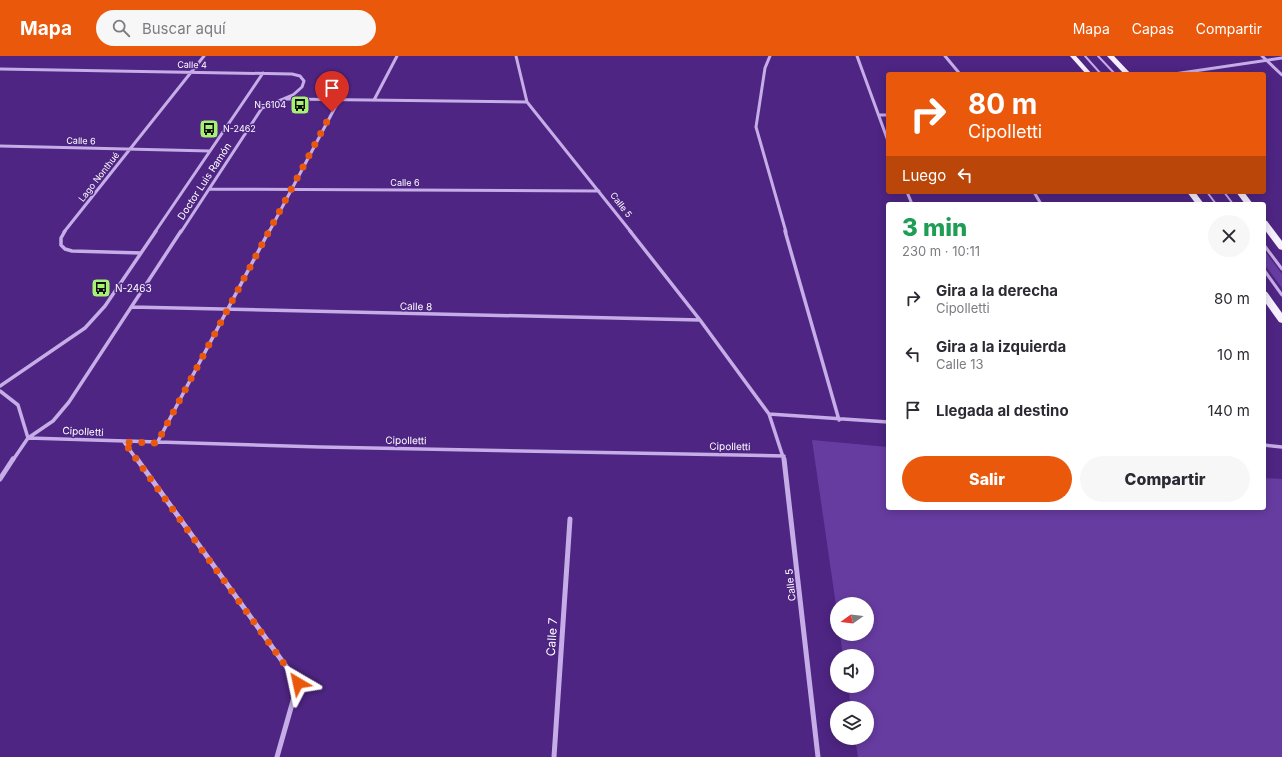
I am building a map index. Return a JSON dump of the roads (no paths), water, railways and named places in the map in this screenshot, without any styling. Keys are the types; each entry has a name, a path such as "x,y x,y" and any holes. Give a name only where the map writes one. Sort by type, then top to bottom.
{"main road":[{"path":"1073,56 1087,72"},
{"path":"1110,56 1126,72"},
{"path":"1266,226 1282,247"},
{"path":"1266,297 1282,320"}],"street":[{"name":"Lago Nonthué","path":"141,253 72,251 65,248 61,244 61,238 204,56"},
{"path":"374,100 397,56"},
{"path":"281,99 527,102 516,56"},
{"path":"770,56 764,68 756,127 839,420"},
{"path":"857,56 886,135"},
{"path":"945,56 958,72"},
{"path":"1262,56 1282,75"},
{"path":"1187,72 1282,58"},
{"name":"Calle 4","path":"0,69 263,73"},
{"name":"Doctor Luis Ramón","path":"0,386 67,341 96,317 105,306 263,73 292,74 303,78 303,84 298,92 270,103 262,108 69,402 53,421 28,438 0,479"},
{"path":"157,443 338,100"},
{"name":"Calle 5","path":"527,102 700,320 769,414 784,456 818,757"},
{"path":"879,116 886,115"},
{"name":"Calle 6","path":"0,146 210,151"},
{"name":"Calle 6","path":"210,188 599,191"},
{"name":"Calle 8","path":"131,307 700,320"},
{"path":"0,391 18,405 28,438"},
{"path":"769,414 839,420 886,422"},
{"name":"Cipolletti","path":"28,438 157,443 784,456"},
{"path":"124,442 298,683 277,757"},
{"path":"1266,445 1282,446"},
{"name":"Calle 7","path":"554,757 570,519"}],"lane":[{"path":"1085,56 1099,72"},
{"path":"1098,56 1113,72"},
{"path":"1266,248 1282,269"},
{"path":"1266,273 1282,295"}],"place":[{"name":"N-6104","path":"300,105"},
{"name":"N-2462","path":"209,129"},
{"name":"N-2463","path":"101,288"}]}
